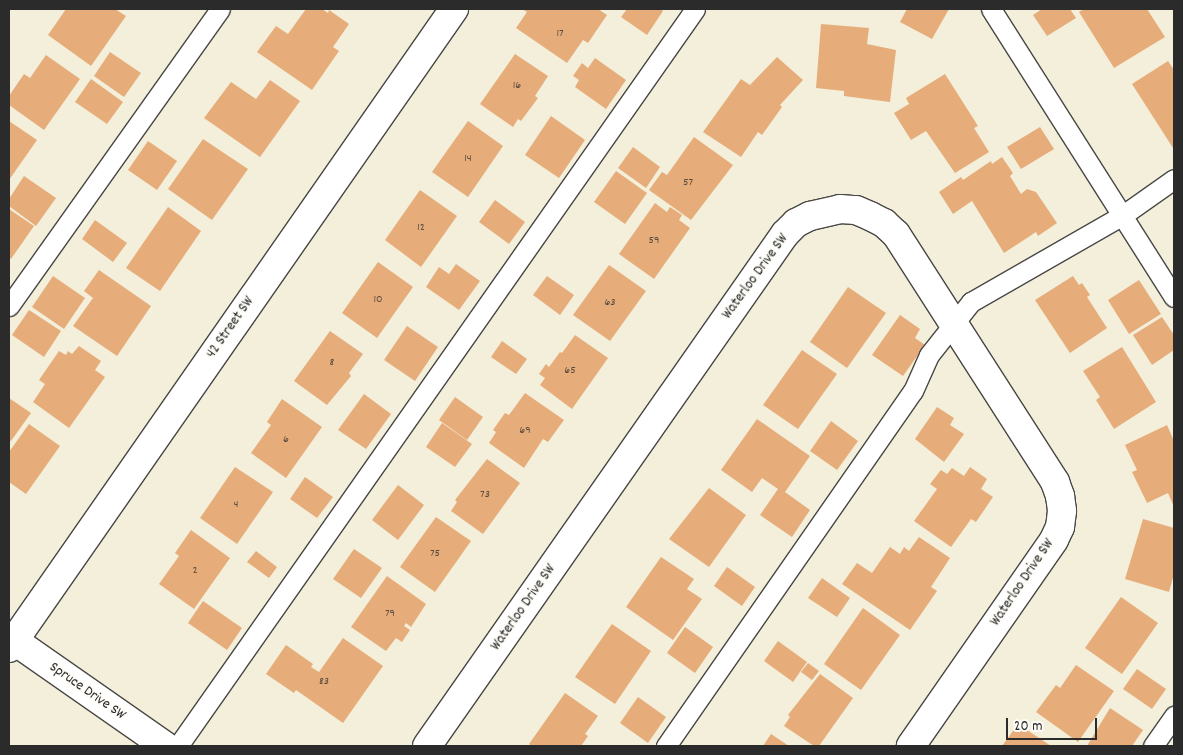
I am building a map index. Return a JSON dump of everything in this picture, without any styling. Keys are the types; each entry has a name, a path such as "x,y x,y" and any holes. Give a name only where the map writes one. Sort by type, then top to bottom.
{"street":[{"name":"42 Street SW","path":"10,642 454,9"},
{"name":"Waterloo Drive SW","path":"427,746 785,234 796,223 817,213 840,209 856,210 884,224 905,247 1055,482 1062,511 1060,526 1054,540 911,746"},
{"name":"Spruce Drive SW","path":"10,642 165,746"}],"lane":[{"path":"9,306 220,9"},
{"path":"178,746 695,9"},
{"path":"991,9 1174,297"},
{"path":"666,746 913,391 929,355 971,302 1122,215 1174,179"},
{"path":"1153,746 1174,716"}],"building":[{"path":"66,9 115,9 126,16 91,66 48,35"},
{"path":"306,9 322,9 328,13 329,10 349,24 333,47 339,51 312,90 257,52 276,26 288,34"},
{"path":"522,9 598,9 607,15 588,43 583,40 567,63 516,28 527,12"},
{"path":"627,9 660,9 663,11 647,35 621,17"},
{"path":"907,9 949,9 932,39 900,22"},
{"path":"1042,9 1070,9 1076,18 1047,36 1033,15"},
{"path":"1084,9 1147,9 1165,37 1114,68 1079,12"},
{"path":"821,24 869,28 867,44 896,50 890,102 844,96 844,91 816,88"},
{"path":"110,52 141,73 124,97 94,76"},
{"path":"515,54 548,76 535,96 538,98 521,121 518,119 513,127 480,104"},
{"path":"46,55 80,79 44,130 9,105 9,96 24,74 30,78"},
{"path":"777,57 803,80 780,105 782,107 762,135 758,132 741,157 703,132 741,79 750,85"},
{"path":"595,58 626,80 606,109 575,87 579,80 573,76 582,63 588,68"},
{"path":"1168,61 1174,70 1173,148 1132,84"},
{"path":"945,74 978,126 974,128 989,152 955,173 926,131 911,140 894,113 909,104 906,98"},
{"path":"91,79 123,102 107,124 75,102"},
{"path":"270,80 300,101 260,157 204,118 231,82 256,99"},
{"path":"551,116 585,140 559,178 525,155"},
{"path":"9,121 37,140 9,180"},
{"path":"468,121 503,146 468,197 432,172"},
{"path":"1040,127 1054,149 1021,169 1007,147"},
{"path":"694,137 733,165 691,220 649,190 662,172 667,175"},
{"path":"203,139 248,169 212,220 168,189"},
{"path":"148,141 177,161 157,190 128,170"},
{"path":"633,147 660,167 646,188 618,168"},
{"path":"1002,157 1013,173 1010,176 1021,194 1027,189 1036,192 1057,223 1038,236 1036,232 1004,253 972,201 953,214 939,192 961,177 963,180 991,161 992,164"},
{"path":"616,171 647,193 625,224 594,202"},
{"path":"24,176 56,198 36,226 9,206 9,199"},
{"path":"420,190 457,216 421,267 385,240"},
{"path":"495,200 525,222 509,244 479,222"},
{"path":"655,203 667,212 670,207 682,215 679,220 690,228 654,279 619,254"},
{"path":"168,207 201,231 160,291 126,268"},
{"path":"9,209 34,226 11,259 9,257"},
{"path":"95,220 127,243 113,262 82,239"},
{"path":"378,262 413,287 377,338 342,313"},
{"path":"456,264 480,281 459,310 426,287 439,267 449,274"},
{"path":"609,265 646,291 610,341 573,315"},
{"path":"99,270 151,306 117,356 73,326 93,298 84,291"},
{"path":"53,276 85,298 64,329 32,307"},
{"path":"547,276 574,295 560,315 533,295"},
{"path":"1073,276 1079,285 1082,283 1090,295 1087,297 1107,328 1070,353 1035,300"},
{"path":"1139,280 1161,314 1129,334 1108,300"},
{"path":"848,287 886,313 847,368 810,342"},
{"path":"29,310 61,331 44,357 12,335"},
{"path":"900,315 920,329 915,338 925,345 903,376 872,355"},
{"path":"1162,317 1174,335 1174,350 1152,365 1133,335"},
{"path":"407,326 438,347 415,381 384,360"},
{"path":"330,331 363,354 349,373 351,376 327,405 294,381"},
{"path":"575,335 608,358 572,409 540,385 545,378 539,374 546,364 549,367 560,352 562,353"},
{"path":"502,341 527,359 516,374 491,357"},
{"path":"79,346 101,361 95,370 105,377 69,428 33,402 45,384 39,380 59,351 66,355 68,351 72,354"},
{"path":"1122,347 1156,402 1114,429 1096,400 1100,397 1083,371"},
{"path":"802,350 837,374 798,429 763,405"},
{"path":"525,393 564,420 548,442 543,439 524,468 489,443 496,432 493,430 505,413 509,415"},
{"path":"364,394 391,414 366,449 338,430"},
{"path":"455,397 483,417 467,440 439,420"},
{"path":"9,398 31,413 11,441 9,440"},
{"path":"282,399 322,427 286,478 251,453 271,425 267,422"},
{"path":"937,407 954,418 950,425 964,434 944,462 915,439"},
{"path":"757,419 810,456 785,492 810,510 792,537 760,515 778,489 762,478 752,492 721,470"},
{"path":"831,421 858,441 837,470 810,451"},
{"path":"442,423 472,444 455,467 426,447"},
{"path":"29,424 60,446 26,494 9,482 9,452"},
{"path":"1167,425 1174,441 1174,507 1168,493 1147,503 1132,472 1137,470 1125,445"},
{"path":"487,459 520,483 483,534 451,511 457,502 455,500"},
{"path":"235,467 273,492 237,544 200,518"},
{"path":"970,467 987,479 981,489 993,497 976,522 971,519 951,547 914,521 937,489 930,484 941,470 947,474 952,468 964,476"},
{"path":"305,477 333,497 317,518 290,499"},
{"path":"398,485 424,505 398,540 372,520"},
{"path":"709,488 746,515 709,567 669,539"},
{"path":"436,517 471,541 435,592 400,567"},
{"path":"1143,519 1174,528 1174,574 1169,592 1125,579"},
{"path":"191,530 230,558 194,609 159,584 179,556 175,553"},
{"path":"919,537 950,558 931,587 937,591 910,630 842,584 857,563 872,573 890,547 900,554 904,547 909,551"},
{"path":"354,549 382,568 361,598 333,579"},
{"path":"256,551 277,567 269,578 247,562"},
{"path":"661,557 694,579 687,589 702,599 673,640 626,607"},
{"path":"727,567 755,587 742,606 714,586"},
{"path":"387,576 426,604 411,627 406,623 404,626 410,630 402,642 396,638 386,651 351,627"},
{"path":"822,578 850,598 837,617 808,598"},
{"path":"1121,597 1158,623 1122,674 1085,648"},
{"path":"203,601 242,628 227,650 188,623"},
{"path":"863,608 900,635 861,690 824,664"},
{"path":"612,624 651,651 615,704 575,677"},
{"path":"685,627 713,647 695,673 667,653"},
{"path":"343,638 383,666 343,723 296,690 294,693 266,674 286,645 313,664 311,667 319,672"},
{"path":"778,641 807,662 793,682 764,661"},
{"path":"808,663 819,671 812,680 801,672"},
{"path":"1076,665 1114,691 1078,742 1036,712 1056,685 1060,688"},
{"path":"1137,669 1166,689 1152,709 1123,689"},
{"path":"820,674 853,698 819,746 814,746 784,726 790,717 788,715"},
{"path":"565,693 598,716 585,734 588,736 581,746 532,746 529,744"},
{"path":"638,697 666,717 648,743 620,723"},
{"path":"1110,708 1143,730 1132,746 1087,746"},
{"path":"1018,724 1051,746 1002,746"},
{"path":"771,734 789,746 763,746"}]}
